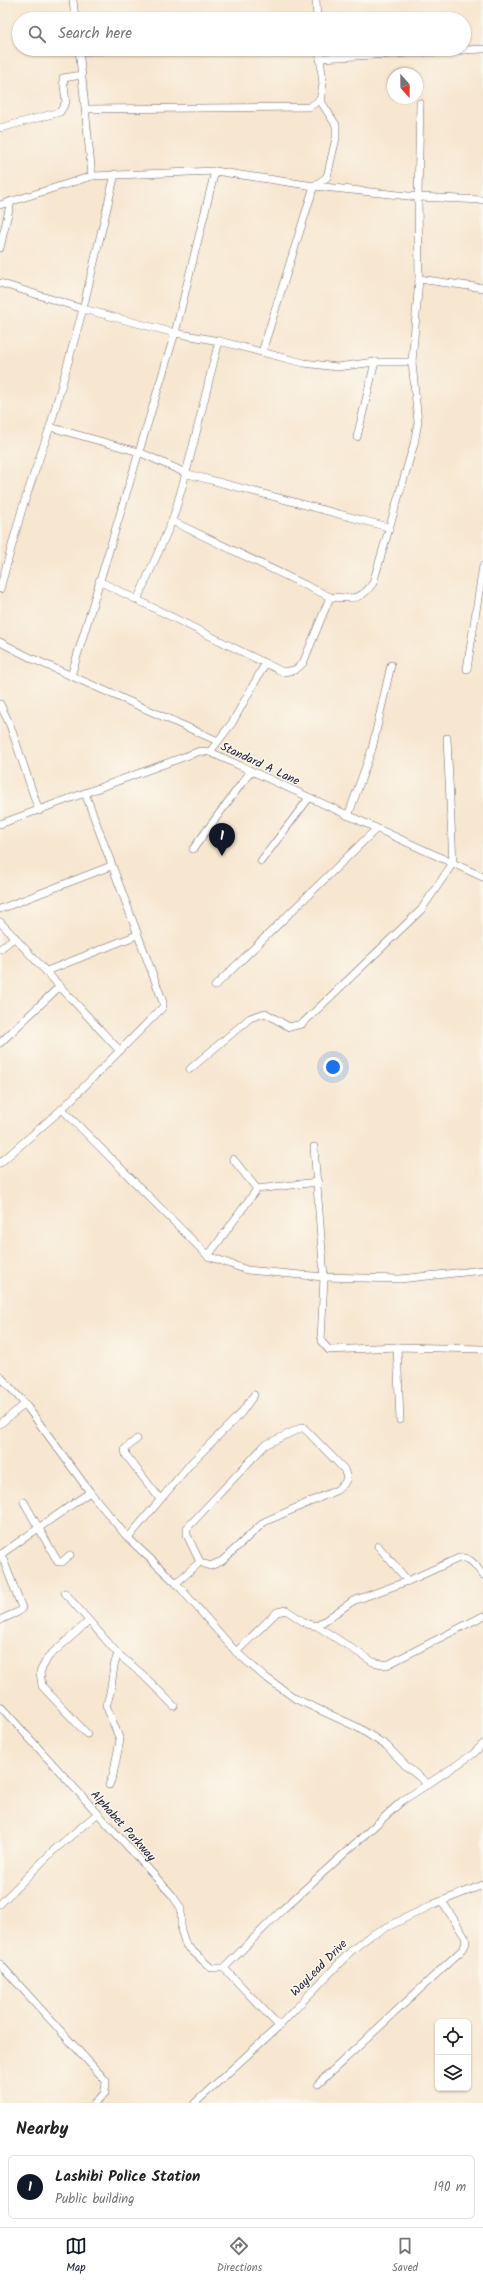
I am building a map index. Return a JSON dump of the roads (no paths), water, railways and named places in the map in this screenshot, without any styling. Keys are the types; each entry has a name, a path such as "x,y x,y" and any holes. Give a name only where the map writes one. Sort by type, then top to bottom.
{"street":[{"path":"73,0 74,12"},
{"path":"316,0 317,12"},
{"path":"471,50 483,49"},
{"path":"80,56 92,176"},
{"path":"262,352 314,186 327,177 336,138 336,125 320,100 323,84 320,58 356,56"},
{"path":"0,128 60,112 66,102 63,78 82,75"},
{"path":"86,109 309,107 320,100"},
{"path":"172,521 330,597 352,598 365,594 372,583 414,444 418,422 412,362 419,279 418,198 420,104"},
{"path":"71,676 175,333 215,171"},
{"path":"0,205 92,176 215,171 314,186 418,198 483,200"},
{"path":"0,589 22,509 50,428 84,309 115,174"},
{"path":"0,248 11,201"},
{"path":"419,279 483,288"},
{"path":"0,283 84,309 175,333 219,341 304,363 337,367 375,362 412,362"},
{"path":"138,598 172,521 188,474 202,406 219,341"},
{"path":"357,437 375,362"},
{"path":"50,428 139,452 188,474 388,527"},
{"path":"468,669 483,568"},
{"path":"99,581 138,598 265,664 284,672 295,670 303,663 330,597"},
{"path":"0,642 71,676 218,741"},
{"path":"210,752 232,723 265,664"},
{"path":"348,816 372,749 391,665"},
{"path":"0,704 13,731 39,811"},
{"path":"190,1069 250,1018 259,1014 265,1012 289,1027 302,1024 420,910 452,863 446,738"},
{"name":"Standard A Lane","path":"0,824 39,811 186,755 200,751 210,752 250,772 483,876"},
{"path":"193,849 250,772"},
{"path":"0,1163 62,1109 162,1007 163,1002 85,793"},
{"path":"261,860 309,798"},
{"path":"215,986 376,829"},
{"path":"0,909 111,866"},
{"path":"0,922 120,1051"},
{"path":"47,971 137,934"},
{"path":"0,949 15,937"},
{"path":"0,1043 60,986"},
{"path":"62,1109 208,1256 247,1270 324,1277 400,1279 483,1270"},
{"path":"314,1147 318,1182 324,1277 321,1341 324,1346 329,1350 397,1347 483,1349"},
{"path":"233,1159 257,1189"},
{"path":"208,1256 257,1189 318,1182"},
{"path":"397,1347 400,1420"},
{"path":"0,1376 24,1404 90,1492 128,1538 176,1584 236,1652 264,1676 296,1699 357,1727 387,1746 406,1766 428,1784"},
{"path":"128,1538 192,1462 242,1413 254,1395"},
{"path":"0,1424 24,1404"},
{"path":"305,1428 344,1469 347,1478 344,1484 337,1490 264,1522 222,1561 210,1566 200,1562 187,1535 187,1528 265,1445 290,1432 305,1428"},
{"path":"137,1439 125,1449 126,1455 160,1499"},
{"path":"0,1620 18,1612 22,1608 0,1555 90,1492"},
{"path":"24,1502 58,1562 62,1562 70,1555"},
{"path":"378,1546 408,1581"},
{"path":"317,1626 353,1601 408,1581 464,1557 472,1561 483,1575"},
{"path":"176,1584 200,1562"},
{"path":"65,1593 118,1654 174,1706"},
{"path":"236,1652 277,1612 286,1610 307,1624 317,1626 373,1662 387,1665 483,1616"},
{"path":"87,1734 42,1686 40,1672 48,1657 89,1621"},
{"path":"109,1785 113,1775 120,1740 106,1705 111,1695 111,1678 118,1654"},
{"name":"Alphabet Parkway","path":"0,1706 172,1895 180,1908 181,1930 186,1945 211,1968 224,1968"},
{"path":"278,2026 224,1968 282,1910 402,1801 473,1754 483,1744"},
{"path":"0,1904 54,1850 97,1814"},
{"name":"WayLead Drive","path":"195,2103 278,2026 351,1951 370,1935 404,1917 483,1885"},
{"path":"318,2084 463,1949 466,1943 465,1937 442,1901"},
{"path":"0,1964 106,2081 105,2093 94,2103"}],"place":[{"name":"Lashibi Police Station","path":"222,856"}]}
